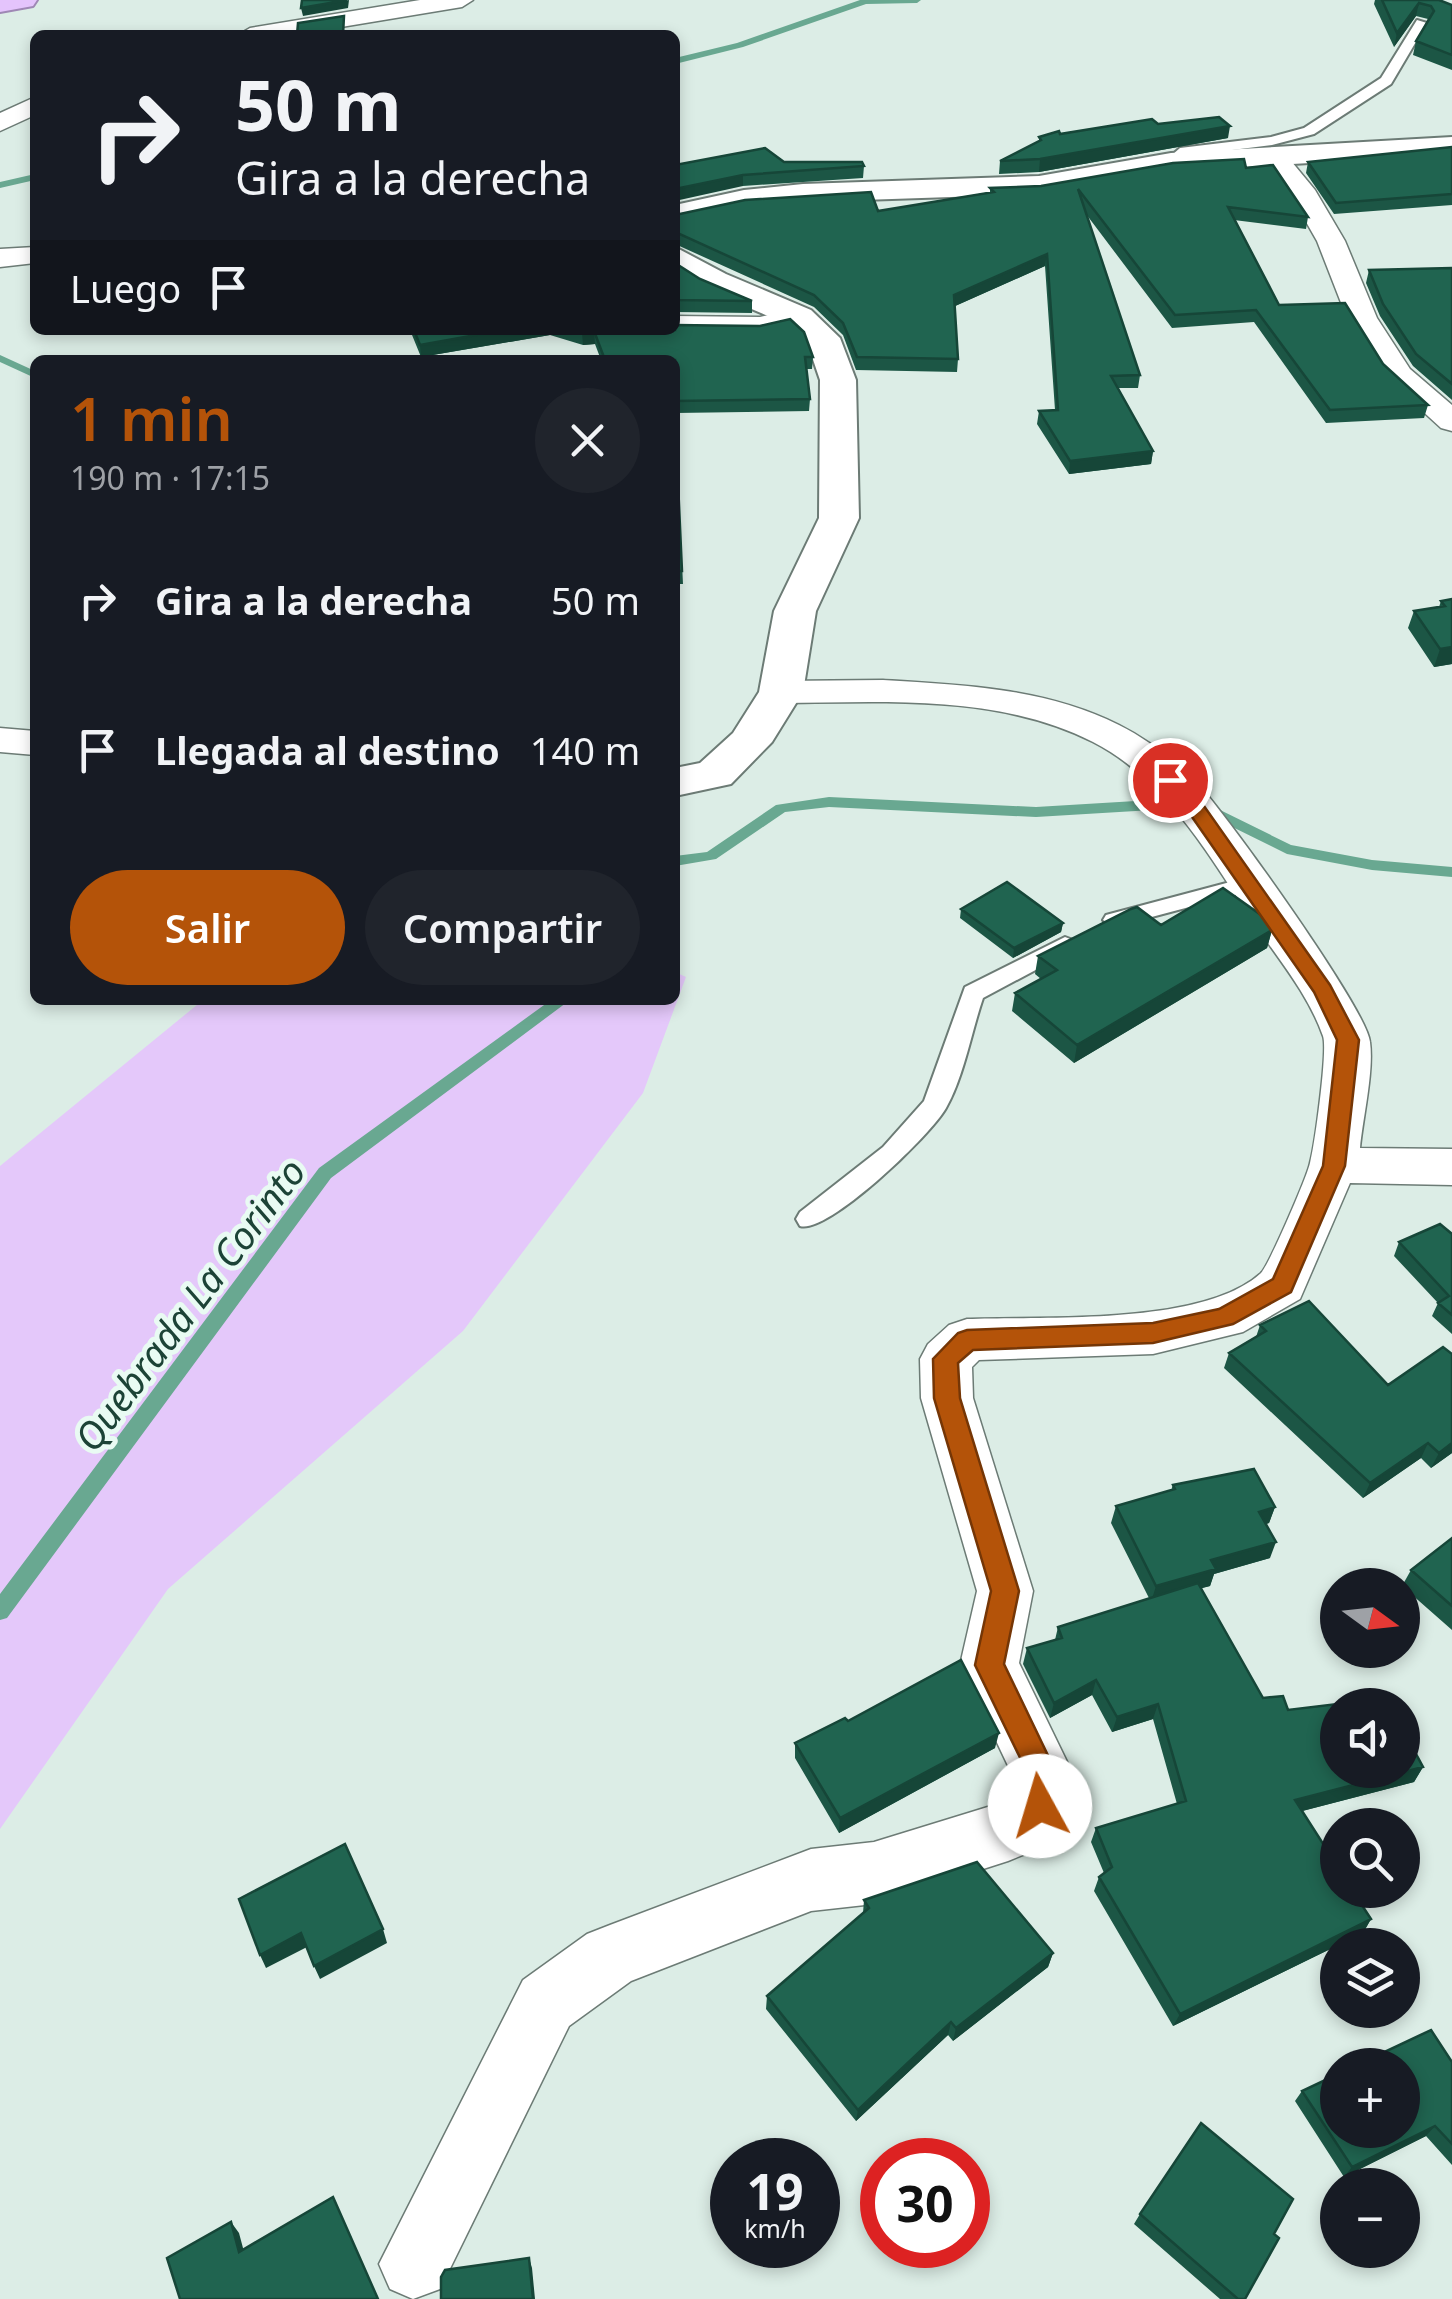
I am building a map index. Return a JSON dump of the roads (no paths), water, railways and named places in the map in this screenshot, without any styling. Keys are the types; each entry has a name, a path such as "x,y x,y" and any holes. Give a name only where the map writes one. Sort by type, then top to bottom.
{"highway":[{"path":"0,4 24,0"}],"street":[{"path":"273,30 383,6 462,0"},
{"path":"0,123 30,108"},
{"path":"680,215 744,199 803,192 1040,184 1171,162 1452,146"},
{"path":"1273,156 1305,196 1330,241 1362,318 1398,375 1452,421"},
{"path":"0,258 30,255"},
{"path":"680,260 714,281 799,318 823,338 838,380 838,518 794,611 781,692 750,742 715,774 680,781"},
{"path":"680,325 760,326 799,318"},
{"path":"415,2264 546,2004 610,1957 810,1880 874,1873 1008,1831 1040,1806 1041,1770 990,1665 1005,1591 947,1398 946,1359 967,1340 1153,1333 1224,1318 1282,1285 1334,1166 1348,1040 1323,990 1195,807 1150,761 1107,734 1054,712 979,698 883,691 781,692"},
{"path":"0,740 30,743"},
{"path":"1334,1166 1452,1167"}],"lane":[{"path":"1171,162 1180,152 1272,142 1310,131 1386,82 1420,23"},
{"path":"808,1219 892,1154 935,1104 973,992 1108,921 1249,884"}],"waterway":[{"path":"680,60 740,45 865,1 917,0"},
{"path":"0,185 30,178"},
{"path":"0,358 30,373"},
{"path":"680,860 711,856 781,808 829,802 1036,812 1169,804 1207,809 1287,849 1372,865 1452,872"},
{"name":"Quebrada La Corinto","path":"0,1611 325,1173 555,1005"}]}
